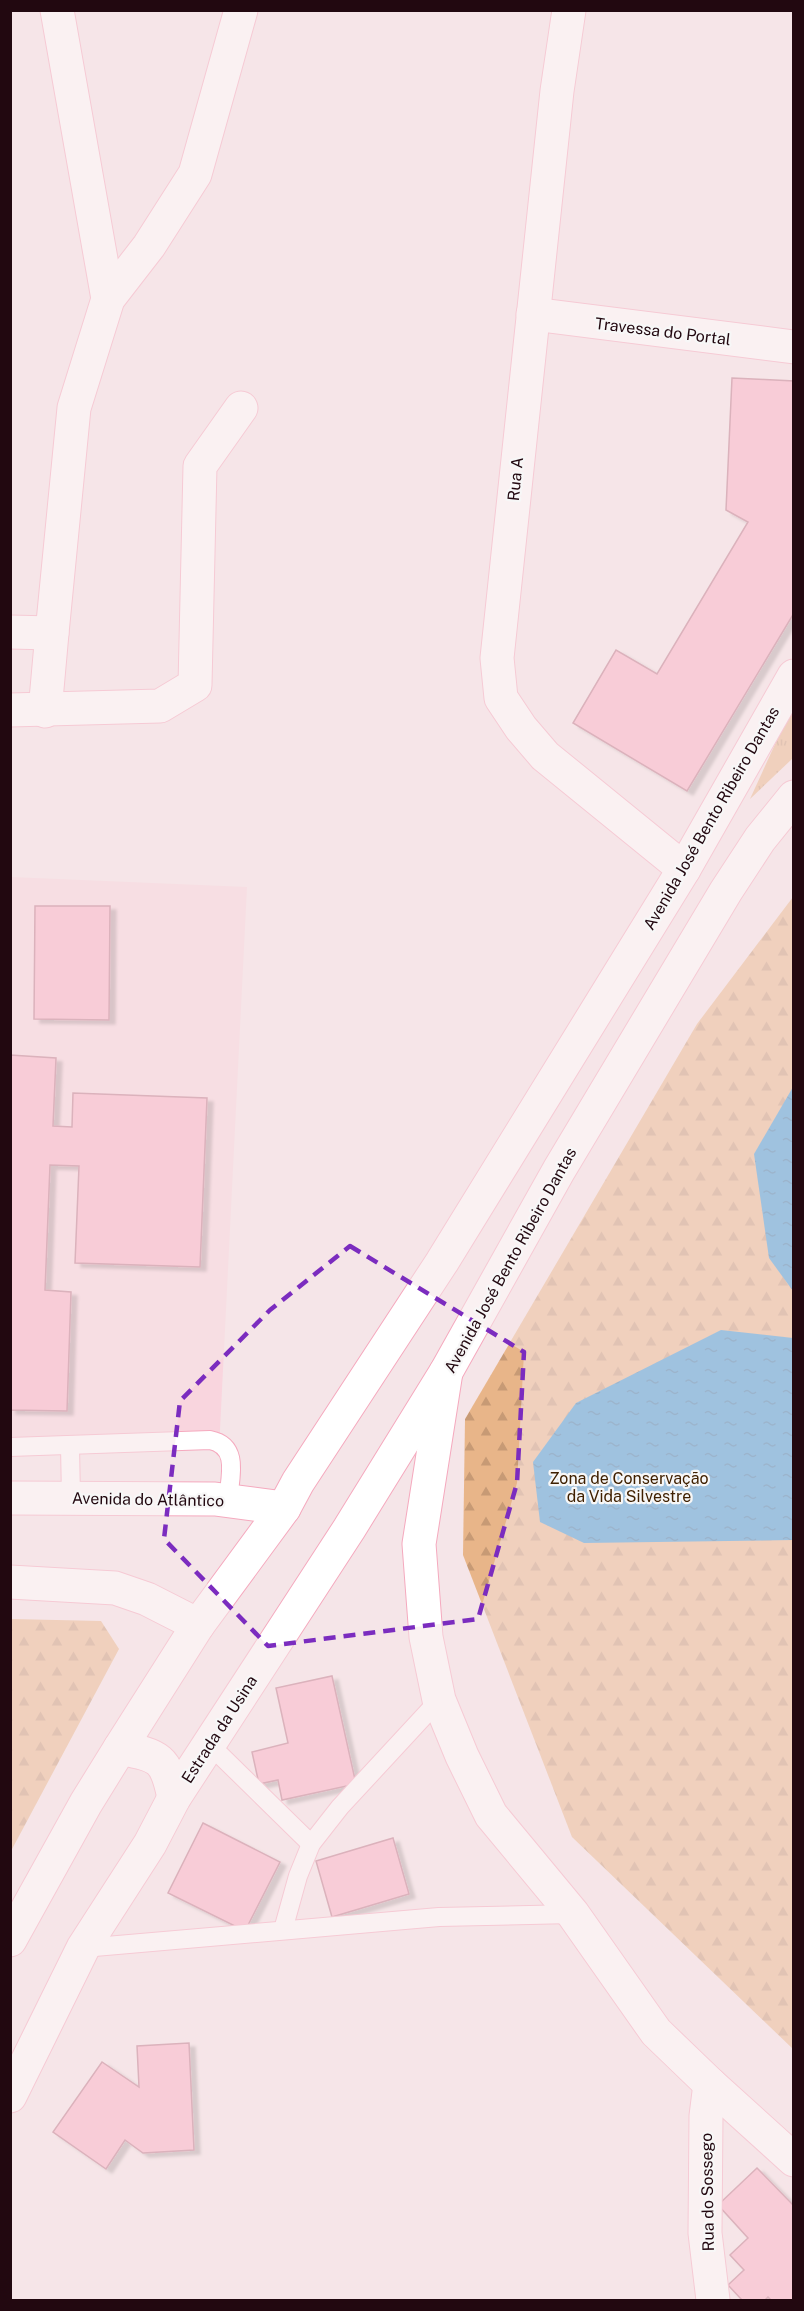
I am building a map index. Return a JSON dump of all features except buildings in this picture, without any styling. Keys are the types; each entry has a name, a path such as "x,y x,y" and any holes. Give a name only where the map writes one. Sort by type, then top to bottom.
{"street":[{"path":"57,10 108,299"},
{"path":"45,711 74,408 108,299 149,246 195,174 241,10"},
{"name":"Rua A","path":"569,10 557,91 496,657 501,698 521,728 545,756 684,869"},
{"name":"Travessa do Portal","path":"533,314 794,347"},
{"path":"10,710 45,711 160,706 195,685 200,466 241,408"},
{"path":"10,632 52,633"},
{"name":"Avenida José Bento Ribeiro Dantas","path":"284,1508 298,1482 442,1263 684,869 794,676"},
{"name":"Avenida José Bento Ribeiro Dantas","path":"794,797 760,839 726,891 559,1170 446,1372 419,1545 426,1637 439,1700 462,1756 491,1815 573,1914 656,2032 794,2160"},
{"name":"Estrada da Usina","path":"10,2096 84,1948 150,1844 174,1798 349,1529 446,1372"},
{"name":"Avenida do Atlântico","path":"10,1498 228,1500 284,1508"},
{"path":"10,1940 86,1803 198,1625 284,1508"},
{"path":"10,1582 115,1588 147,1599 198,1625"},
{"path":"120,1748 147,1754 161,1763 169,1774 174,1798"},
{"name":"Rua do Sossego","path":"710,2084 706,2116 705,2233 714,2301"}],"lane":[{"path":"10,1447 210,1440 219,1442 228,1450 232,1461 228,1500"},
{"path":"70,1446 71,1498"},
{"path":"283,1930 298,1876 311,1844 340,1807 439,1700"},
{"path":"210,1745 311,1844"},
{"path":"84,1948 438,1917 573,1914"}],"highlighted area":[{"path":"350,1246 524,1352 517,1483 478,1619 268,1646 164,1539 180,1401 270,1310"}],"shaded area":[{"path":"11,877 247,887 219,1450 11,1441"}],"green space":[{"path":"793,705 793,758 750,799"},
{"name":"Zona de Conservação da Vida Silvestre","path":"793,897 793,2049 572,1837 463,1555 465,1419 697,1024"},
{"path":"11,1619 101,1621 119,1649 11,1851"}],"water":[{"path":"793,1087 793,1291 769,1258 754,1154"},
{"path":"721,1330 793,1338 793,1540 584,1543 540,1522 533,1462 576,1403"}]}
